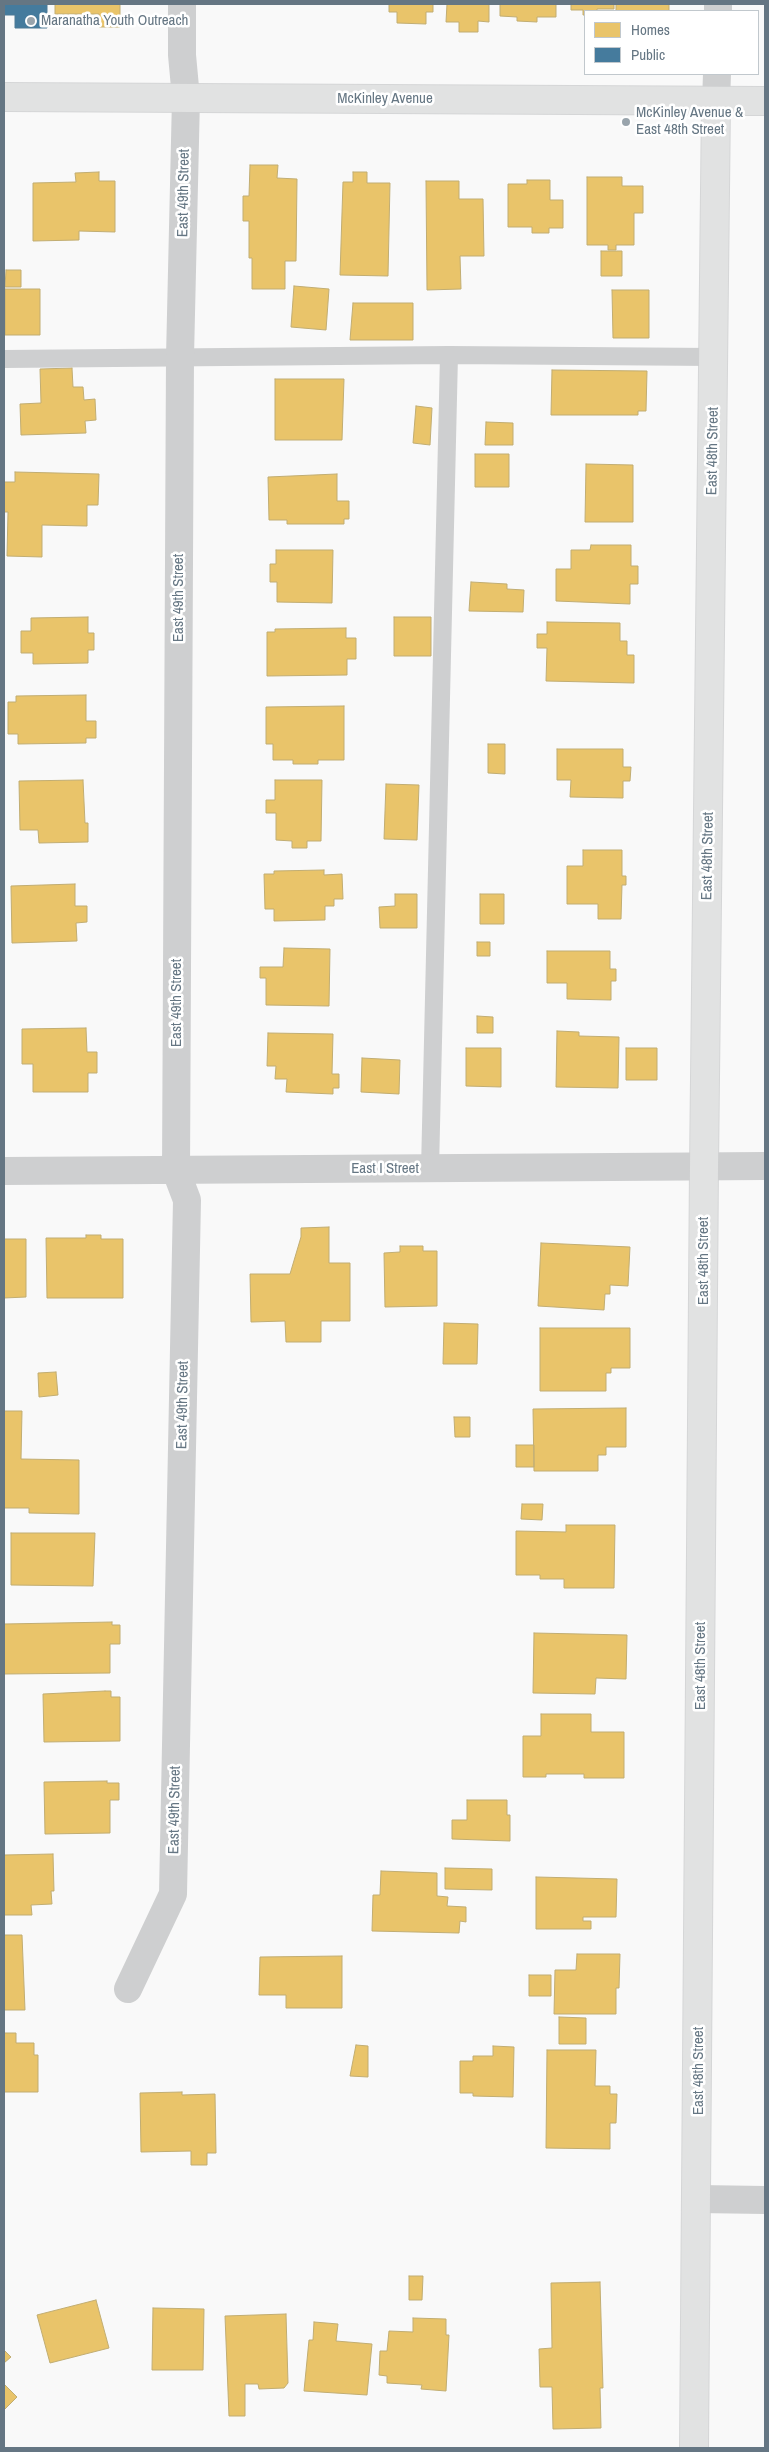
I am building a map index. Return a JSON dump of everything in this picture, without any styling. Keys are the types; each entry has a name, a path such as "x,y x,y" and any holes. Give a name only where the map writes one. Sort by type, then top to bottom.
{"street":[{"name":"East 49th Street","path":"128,1989 173,1894 188,1200 176,1171 180,357 186,98 182,55 182,4"},
{"name":"East 48th Street","path":"694,2448 698,2199 704,1166 717,75"},
{"name":"McKinley Avenue","path":"4,97 765,101"},
{"name":"East I Street","path":"4,1171 765,1166"},
{"path":"698,2199 765,2200"}],"lane":[{"path":"430,1169 449,355"},
{"path":"4,359 449,355 714,357"}],"building: Homes":[{"path":"55,4 120,4 120,27 99,27 99,14 55,14"},
{"path":"389,4 433,4 433,12 426,12 426,24 397,23 397,12 389,12"},
{"path":"447,4 489,4 489,22 478,21 478,32 459,32 459,22 446,22"},
{"path":"500,4 556,4 556,17 537,17 537,22 517,21 517,17 500,16"},
{"path":"571,4 614,4 614,9 584,10 584,15 583,10 571,10"},
{"path":"616,4 669,4 669,10 616,10"},
{"path":"250,165 278,165 277,178 297,179 296,261 285,261 285,289 252,289 252,258 249,258 249,221 243,221 243,196 249,196"},
{"path":"99,172 99,181 115,181 115,232 79,231 79,240 33,241 33,183 76,182 75,173"},
{"path":"353,172 367,172 367,183 390,183 388,276 340,275 343,182 353,182"},
{"path":"587,177 622,177 622,186 643,186 643,213 634,213 634,245 616,245 616,250 608,250 608,245 587,245"},
{"path":"527,180 550,180 550,200 563,200 563,228 549,228 549,233 532,233 532,227 508,227 508,184 527,184"},
{"path":"426,181 459,181 459,199 483,199 484,256 460,256 461,289 427,290"},
{"path":"601,251 622,251 622,276 601,276"},
{"path":"6,270 21,270 21,287 5,287"},
{"path":"294,286 329,289 326,330 291,327"},
{"path":"5,289 40,289 40,335 5,335"},
{"path":"612,290 649,290 649,338 613,338"},
{"path":"353,303 413,303 413,340 350,340"},
{"path":"72,368 73,387 83,387 84,400 95,399 96,420 85,421 86,433 21,435 20,404 41,403 40,369"},
{"path":"552,370 647,371 646,411 638,411 638,415 551,415"},
{"path":"275,379 344,379 342,440 275,440"},
{"path":"416,406 432,408 430,445 413,443"},
{"path":"486,422 513,423 513,445 485,445"},
{"path":"475,454 509,454 509,487 475,487"},
{"path":"586,464 633,465 633,522 585,522"},
{"path":"15,472 99,474 98,505 87,505 87,526 42,525 42,557 7,556 8,512 4,512 4,482 15,482"},
{"path":"337,474 337,501 349,501 349,519 344,519 344,524 287,524 287,520 269,520 268,477"},
{"path":"591,545 631,545 631,566 638,566 638,584 630,584 630,604 556,601 556,569 571,569 571,550 590,550"},
{"path":"276,550 333,550 332,603 277,602 277,582 270,582 270,564 276,564"},
{"path":"471,582 507,584 507,589 524,590 523,612 469,611"},
{"path":"88,617 88,633 94,633 94,650 88,650 88,663 33,664 33,653 21,653 21,631 31,631 31,618"},
{"path":"394,617 431,617 431,656 394,656"},
{"path":"547,622 620,623 620,641 627,641 627,655 634,655 634,683 546,681 547,648 537,648 537,634 547,634"},
{"path":"346,628 346,638 356,638 356,659 347,659 347,675 267,676 267,632 275,632 275,629"},
{"path":"86,695 86,721 96,721 96,738 86,738 86,743 18,744 18,734 8,734 8,702 16,702 16,696"},
{"path":"344,706 344,760 318,760 318,764 293,764 293,760 273,760 273,744 266,744 266,707"},
{"path":"488,744 505,744 505,774 488,773"},
{"path":"557,749 623,749 623,767 631,767 630,781 623,781 623,798 570,797 571,780 557,780"},
{"path":"83,780 85,823 88,823 88,842 39,843 38,830 20,830 19,781"},
{"path":"275,780 322,780 321,841 307,841 307,848 292,848 292,841 276,840 276,813 266,813 266,800 275,800"},
{"path":"386,784 419,785 417,840 384,839"},
{"path":"583,850 622,850 622,876 626,876 626,885 622,885 621,919 598,919 598,904 567,904 567,866 583,866"},
{"path":"324,870 324,875 342,874 343,899 334,899 334,906 325,906 325,920 274,921 274,909 265,909 264,874 274,874 274,871"},
{"path":"75,884 75,906 87,906 87,922 76,923 77,941 12,943 11,886"},
{"path":"395,894 417,894 417,928 380,928 379,907 395,906"},
{"path":"480,894 504,894 504,924 480,924"},
{"path":"477,942 490,942 490,956 477,956"},
{"path":"284,948 330,949 329,1006 266,1005 266,978 260,978 260,967 283,967"},
{"path":"547,951 610,951 610,969 616,969 616,981 611,981 611,1000 567,999 567,983 547,983"},
{"path":"477,1016 493,1017 493,1033 477,1033"},
{"path":"86,1028 87,1052 97,1052 97,1073 88,1073 88,1092 33,1092 33,1064 22,1064 22,1029"},
{"path":"557,1031 579,1032 579,1036 619,1037 618,1088 556,1087"},
{"path":"268,1033 333,1034 332,1074 339,1074 339,1088 333,1088 333,1094 286,1092 287,1079 275,1079 276,1066 267,1066"},
{"path":"466,1048 501,1048 501,1087 466,1086"},
{"path":"626,1048 657,1048 657,1080 626,1080"},
{"path":"362,1058 400,1060 399,1094 361,1092"},
{"path":"329,1227 329,1263 350,1263 350,1321 321,1321 321,1342 286,1342 285,1321 251,1322 250,1274 290,1274 301,1237 301,1228"},
{"path":"86,1235 101,1235 101,1239 123,1239 123,1298 47,1298 46,1238 86,1238"},
{"path":"4,1239 26,1239 26,1297 4,1298"},
{"path":"541,1243 630,1247 628,1286 610,1285 610,1294 605,1294 604,1310 538,1306"},
{"path":"400,1246 423,1246 423,1251 437,1251 437,1306 385,1307 384,1253 400,1252"},
{"path":"444,1323 478,1324 477,1364 443,1364"},
{"path":"540,1328 630,1328 630,1368 611,1368 611,1373 606,1373 606,1391 540,1391"},
{"path":"56,1372 58,1395 39,1397 38,1373"},
{"path":"626,1408 626,1447 606,1447 606,1455 598,1455 598,1471 534,1471 533,1409"},
{"path":"4,1411 22,1411 21,1459 79,1460 79,1514 29,1513 29,1508 4,1508"},
{"path":"454,1417 470,1417 470,1437 455,1437"},
{"path":"516,1445 534,1445 534,1467 516,1467"},
{"path":"522,1504 543,1504 542,1520 521,1519"},
{"path":"566,1525 615,1525 614,1588 564,1588 564,1579 540,1579 540,1575 516,1575 516,1531 566,1532"},
{"path":"11,1533 95,1533 93,1586 11,1585"},
{"path":"112,1622 112,1625 120,1625 120,1644 110,1644 110,1673 4,1674 4,1624"},
{"path":"534,1633 627,1635 626,1679 596,1678 595,1694 533,1693"},
{"path":"111,1691 111,1697 120,1697 120,1741 44,1742 43,1694"},
{"path":"541,1714 591,1714 591,1732 624,1732 624,1778 584,1778 584,1774 546,1774 546,1777 523,1777 523,1736 541,1736"},
{"path":"107,1781 107,1783 119,1783 119,1800 110,1800 110,1833 45,1834 44,1782"},
{"path":"467,1800 507,1800 507,1815 510,1815 510,1841 452,1839 452,1820 467,1820"},
{"path":"53,1854 54,1891 51,1891 52,1904 31,1905 32,1915 4,1915 4,1855"},
{"path":"445,1868 492,1869 492,1890 445,1889"},
{"path":"381,1871 437,1873 437,1896 448,1897 447,1906 466,1907 466,1922 460,1921 459,1933 372,1931 373,1895 380,1895"},
{"path":"536,1877 617,1879 616,1917 583,1917 583,1921 591,1921 591,1929 536,1929"},
{"path":"4,1935 22,1935 25,2010 4,2010"},
{"path":"577,1954 620,1954 619,1988 616,1988 616,2014 554,2014 555,1970 576,1970"},
{"path":"342,1956 342,2008 286,2008 286,1995 259,1995 260,1957"},
{"path":"529,1975 551,1975 551,1996 529,1996"},
{"path":"559,2017 586,2018 586,2044 559,2044"},
{"path":"4,2033 16,2033 16,2043 34,2043 34,2055 38,2055 38,2092 4,2092"},
{"path":"356,2045 368,2046 368,2077 350,2076"},
{"path":"493,2046 514,2047 513,2097 473,2096 473,2093 460,2093 460,2061 473,2061 473,2056 493,2056"},
{"path":"547,2050 596,2050 595,2086 610,2086 610,2094 617,2094 616,2123 610,2123 610,2149 546,2148"},
{"path":"182,2092 182,2095 215,2094 216,2153 207,2153 207,2165 191,2165 191,2151 141,2152 140,2093"},
{"path":"409,2276 423,2276 422,2300 409,2300"},
{"path":"600,2282 603,2388 600,2388 601,2428 553,2429 552,2387 540,2387 539,2349 552,2348 551,2283"},
{"path":"96,2300 109,2348 50,2363 37,2315"},
{"path":"153,2308 204,2309 203,2370 152,2370"},
{"path":"286,2314 288,2383 284,2388 259,2389 258,2384 245,2384 245,2416 229,2416 225,2316"},
{"path":"413,2318 446,2319 446,2335 449,2335 446,2391 421,2389 422,2385 387,2383 387,2376 379,2375 380,2351 387,2351 389,2331 413,2332"},
{"path":"314,2322 338,2324 336,2341 372,2344 367,2395 304,2391 309,2340 313,2340"},
{"path":"4,2350 11,2357 4,2363"},
{"path":"4,2384 17,2397 4,2410"}],"building: Public":[{"name":"Maranatha Youth Outreach","path":"4,4 47,4 47,28 15,28 15,15 4,15"}],"place":[{"name":"Maranatha Youth Outreach","path":"31,21"},
{"name":"McKinley Avenue & East 48th Street","path":"626,122"}]}
